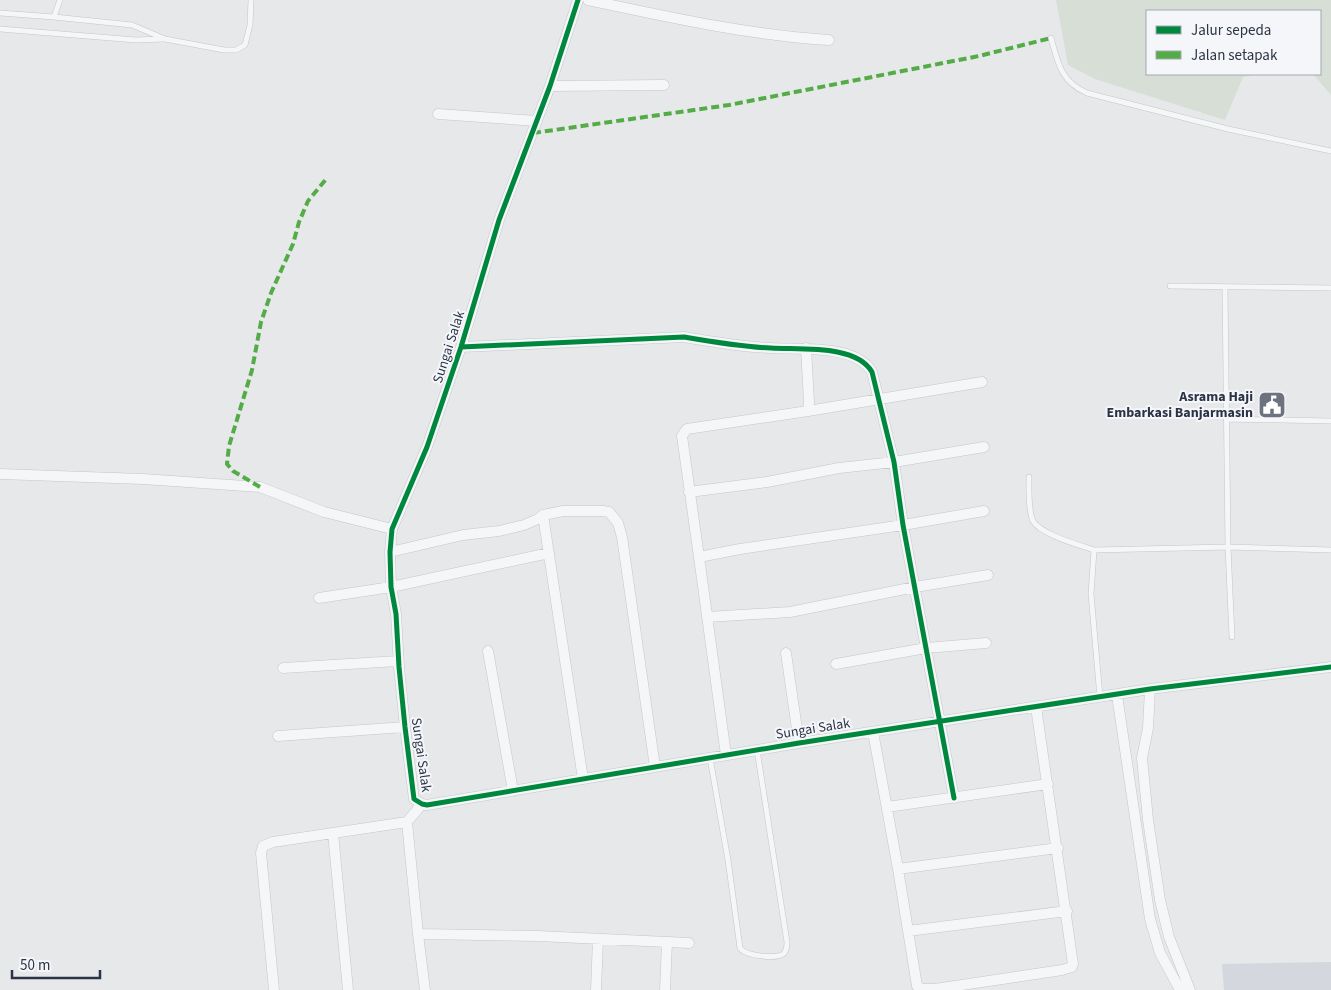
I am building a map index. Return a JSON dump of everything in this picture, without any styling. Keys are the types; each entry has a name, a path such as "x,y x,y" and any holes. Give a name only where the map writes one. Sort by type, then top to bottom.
{"street":[{"name":"Sungai Salak","path":"578,0 550,86 499,220 462,348 426,447 392,529 390,552 391,587 396,614 398,661 414,799 427,805 799,742 1150,689 1331,667"},
{"path":"588,0 704,24 797,38 829,40"},
{"path":"550,86 664,85"},
{"path":"438,114 537,121"},
{"path":"462,348 684,337 771,348 806,348 845,354 864,361 872,372 894,462 903,525 954,798"},
{"path":"806,348 810,402 808,411"},
{"path":"726,755 682,436 686,429 982,382"},
{"path":"689,492 767,482 839,468 894,462 984,448"},
{"path":"0,474 143,479 260,487 324,512 392,529"},
{"path":"390,552 463,535 499,531 538,519 543,515 563,511 603,511 611,514 618,523 622,536 655,767"},
{"path":"699,557 984,511"},
{"path":"543,515 583,779"},
{"path":"319,598 391,587 549,554"},
{"path":"707,617 790,612 915,587 988,575"},
{"path":"836,664 926,648 986,644"},
{"path":"488,650 513,790"},
{"path":"786,653 799,742"},
{"path":"283,668 398,661"},
{"path":"1150,689 1150,719 1142,758 1148,820 1160,900 1169,937 1190,990"},
{"path":"1117,695 1150,919 1160,953 1180,990"},
{"path":"873,732 898,869 916,986 922,989 935,989 1062,970 1072,967 1074,963 1036,707"},
{"path":"278,736 405,728"},
{"path":"887,807 1048,784"},
{"path":"274,990 261,852 263,846 273,842 407,822 422,804"},
{"path":"407,822 425,990"},
{"path":"333,833 348,990"},
{"path":"898,869 1058,848"},
{"path":"908,931 1067,911"},
{"path":"418,934 689,943"},
{"path":"596,990 598,939"},
{"path":"665,990 667,942"}],"lane":[{"path":"54,17 60,0"},
{"path":"0,13 132,25 165,39 224,50 241,48 245,45 248,36 251,0"},
{"path":"0,29 136,40 165,39"},
{"path":"1051,38 1062,73 1078,89 1087,93 1228,129 1331,151"},
{"path":"1170,286 1331,288"},
{"path":"1225,288 1228,548 1232,637"},
{"path":"1226,419 1331,421"},
{"path":"1029,477 1031,515 1037,526 1051,534 1094,550 1228,548 1331,550"},
{"path":"1094,550 1091,594 1100,698"},
{"path":"710,758 728,860 740,948 742,952 748,954 782,955 786,952 788,942 756,750"}],"shaded area":[{"path":"1056,0 1331,0 1331,95 1314,75 1321,75 1321,10 1146,10 1146,75 1253,75 1243,77 1225,120 1095,79 1068,65"},
{"path":"1331,962 1331,990 1224,990 1222,964"}],"marked path":[{"path":"533,133 729,105 979,56 1051,38"},
{"path":"260,487 233,471 227,464 229,446 252,370 261,322 271,293 293,244 299,222 308,201 327,178"}],"cycle path":[{"path":"578,0 550,86 499,220 461,347 427,447 392,529 390,552 391,587 396,614 399,667 414,799 427,805 799,743 1150,689 1331,667"},
{"path":"461,347 684,337 749,347 826,350 853,357 864,363 872,372 894,462 903,525 954,798"}],"place":[{"name":"Asrama Haji Embarkasi Banjarmasin","path":"1272,405"}]}
